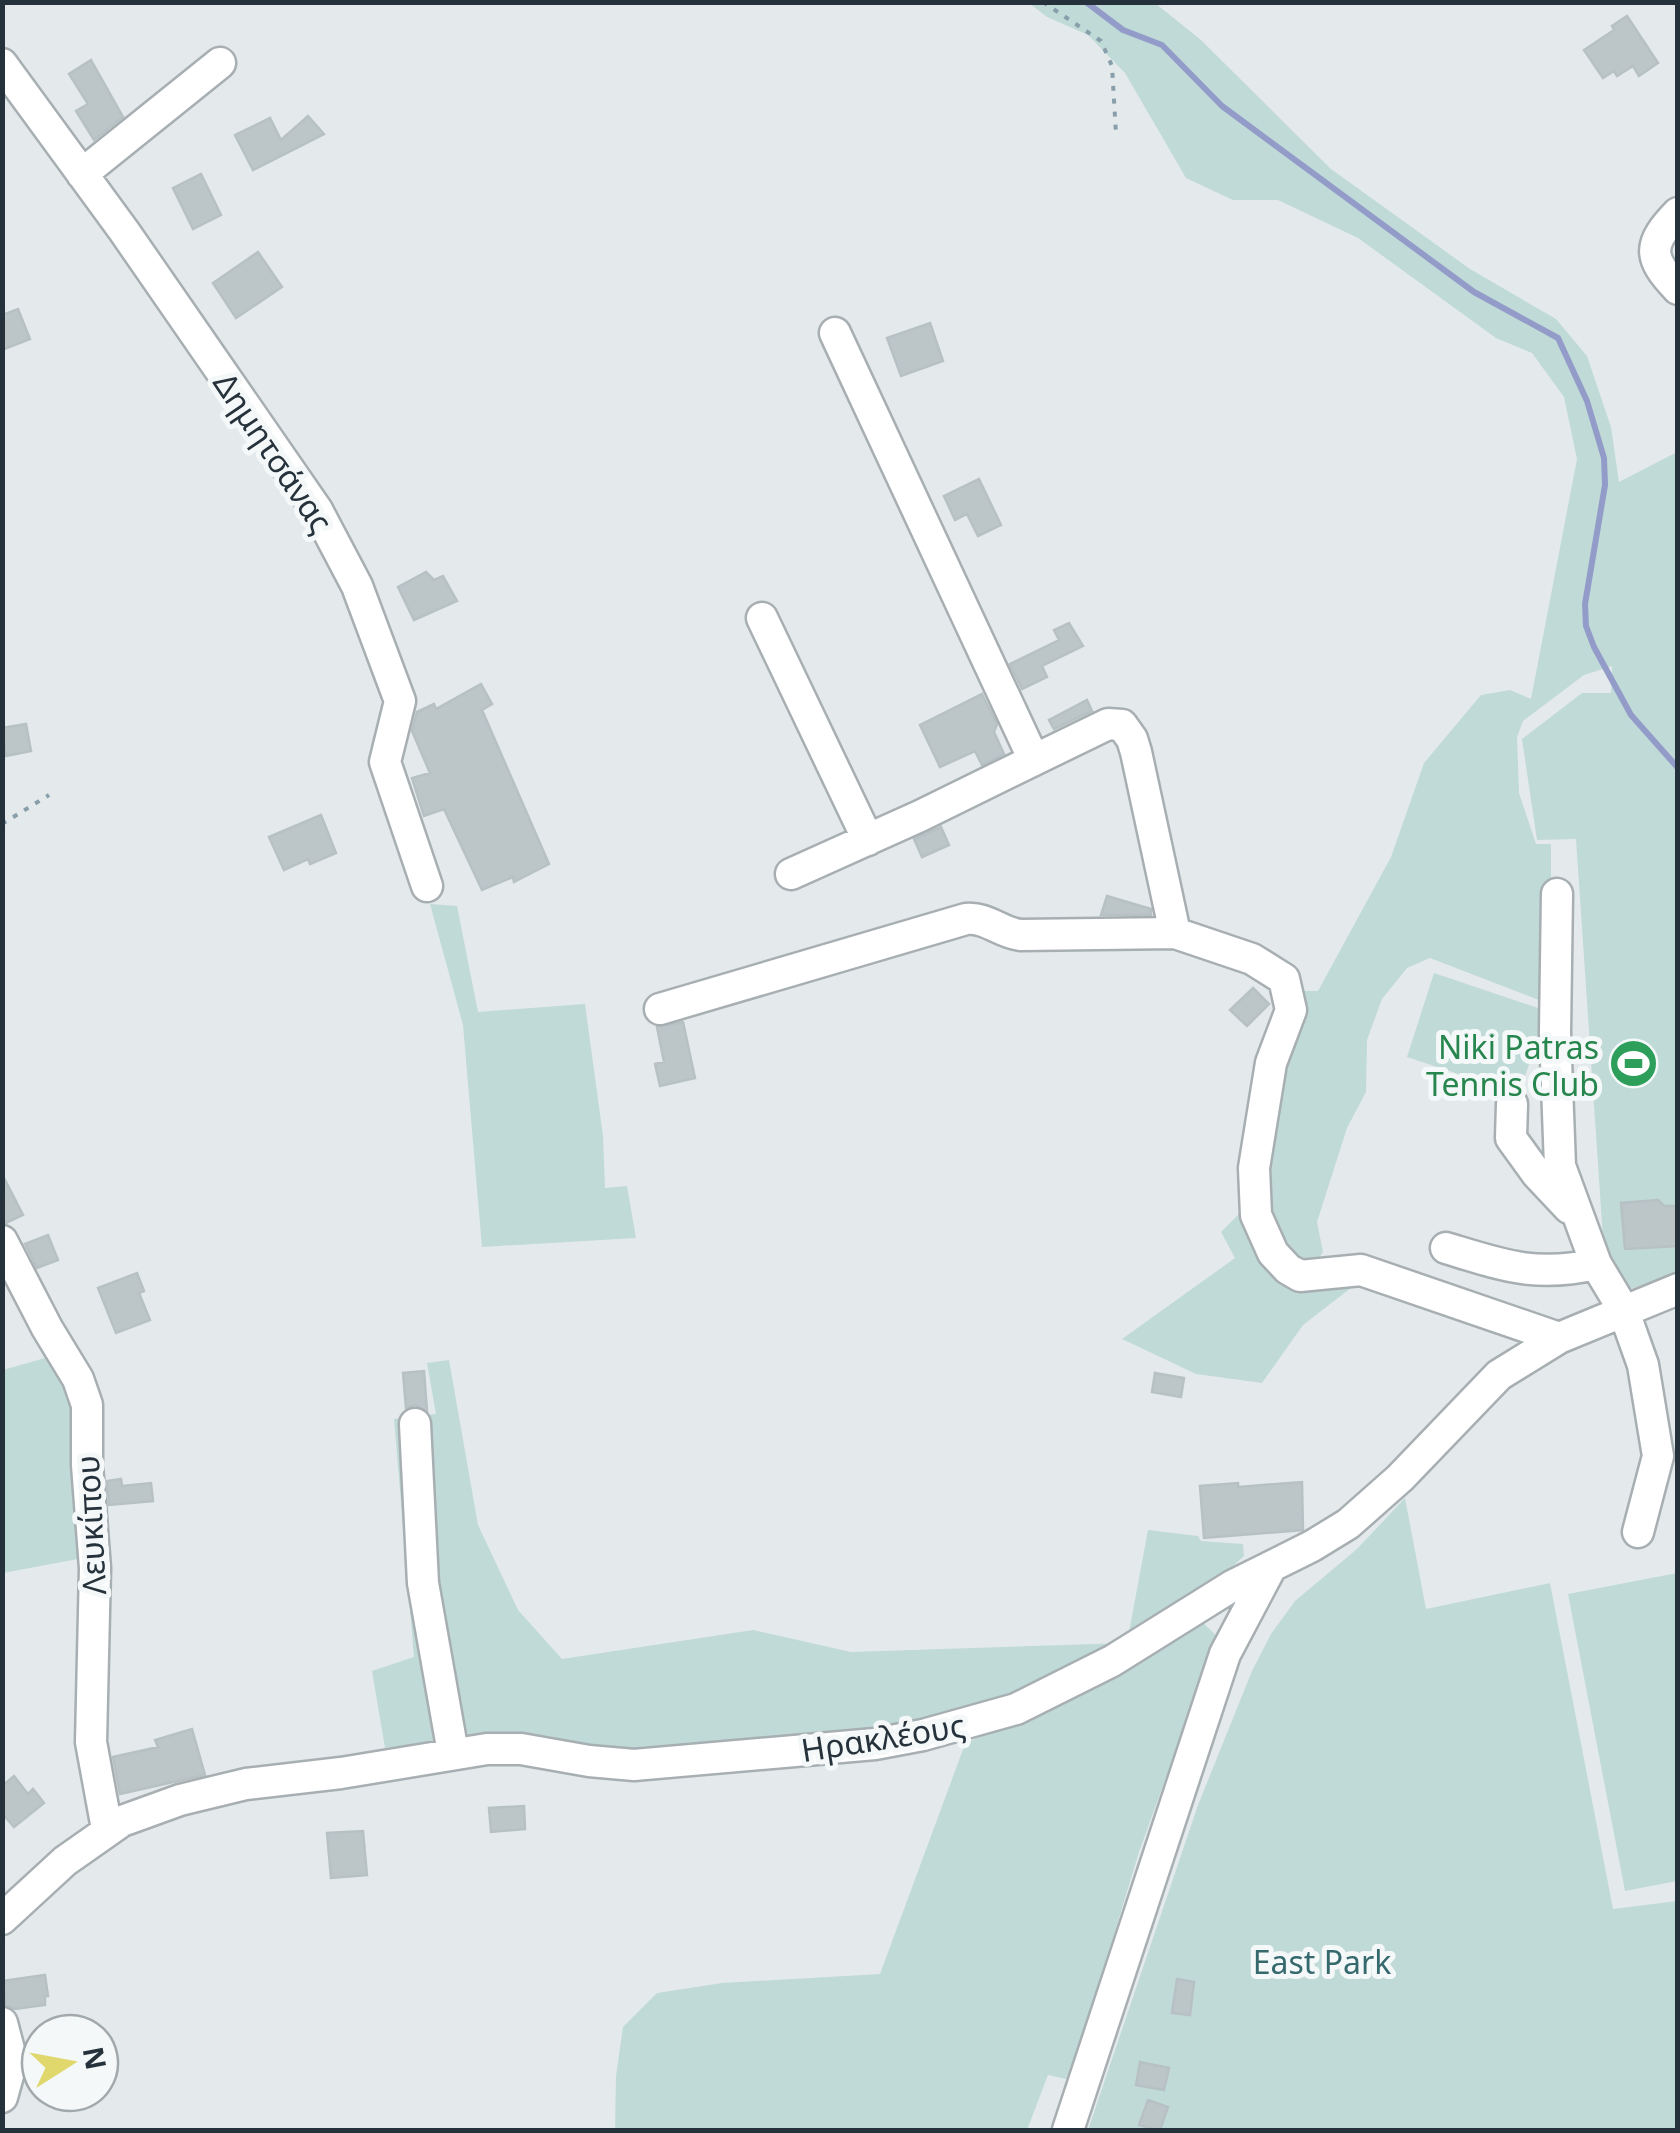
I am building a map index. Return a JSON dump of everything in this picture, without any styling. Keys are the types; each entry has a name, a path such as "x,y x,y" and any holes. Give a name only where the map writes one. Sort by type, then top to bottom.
{"street":[{"path":"82,174 220,63"},
{"name":"Δημητσάνας","path":"2,64 316,510 357,586 400,701 385,762 427,886"},
{"path":"1678,213 1660,232 1654,246 1662,272 1678,288"},
{"path":"835,333 1034,760"},
{"path":"762,618 868,840"},
{"path":"791,874 1108,724 1122,725 1136,752 1175,933"},
{"path":"1558,894 1555,1032 1560,1166 1596,1264 1622,1310 1643,1365 1658,1456 1638,1532"},
{"path":"660,1008 966,919 982,919 1021,935 1175,933 1268,967 1284,979 1291,1010 1264,1094 1253,1187 1260,1231 1280,1260 1294,1274 1306,1277 1361,1270 1559,1338"},
{"path":"1512,1104 1510,1138 1581,1222"},
{"name":"Λευκίπου","path":"2,1241 78,1378 87,1405 95,1568 91,1742 107,1829"},
{"path":"1446,1248 1519,1270 1570,1270 1596,1264"},
{"name":"Ηρακλέους","path":"2,1918 107,1829 151,1810 228,1788 505,1748 611,1764 661,1764 875,1744 923,1736 1016,1710 1058,1690 1232,1586 1348,1524 1400,1478 1499,1375 1559,1338 1678,1289"},
{"path":"415,1424 423,1582 453,1753"},
{"path":"1068,2130 1225,1654 1271,1567"},
{"path":"2,2023 12,2061 2,2097"}],"path":[{"path":"1043,2 1101,42 1112,66 1116,134"},
{"path":"2,824 49,795"}],"green space":[{"path":"1029,3 1155,3 1201,40 1331,169 1470,269 1556,319 1587,356 1611,427 1619,482 1677,452 1677,1273 1607,1297 1576,839 1537,840 1522,739 1582,693 1611,693 1612,666 1584,675 1523,721 1517,737 1519,793 1536,844 1551,844 1551,898 1541,916 1544,1002 1430,958 1407,968 1382,999 1367,1040 1366,1092 1347,1128 1317,1222 1323,1252 1317,1261 1294,1263 1258,1204 1300,991 1318,991 1391,857 1424,763 1481,695 1510,690 1531,699 1577,459 1564,397 1532,353 1496,338 1358,238 1278,200 1233,200 1186,178 1125,73 1088,35 1047,17"},
{"path":"430,904 457,906 478,1012 585,1004 603,1136 605,1188 627,1186 636,1238 482,1247 463,1025"},
{"path":"1434,973 1547,1011 1519,1094 1407,1057"},
{"path":"1239,1214 1262,1257 1360,1281 1303,1325 1262,1383 1196,1374 1122,1339 1235,1258 1221,1232"},
{"path":"52,1356 68,1385 83,1558 3,1573 3,1370"},
{"path":"449,1360 478,1525 518,1610 562,1659 753,1630 851,1652 1127,1643 1148,1530 1198,1536 1201,1541 1243,1544 1244,1556 1195,1600 1128,1643 1064,1677 941,1721 895,1733 649,1749 493,1733 385,1748 372,1671 414,1657 394,1419 436,1414 427,1363"},
{"name":"East Park","path":"1405,1498 1426,1609 1550,1583 1613,1909 1677,1901 1677,2130 1088,2130 1198,1805 1252,1671 1271,1634 1295,1601 1357,1549"},
{"path":"1677,1573 1677,1881 1625,1891 1568,1594"},
{"path":"1201,1621 1217,1636 1139,1852 1070,2080 1048,2075 1027,2130 615,2130 616,2076 623,2027 657,1993 722,1983 880,1974 965,1744 1002,1725 1029,1720 1113,1677"}],"building":[{"path":"1627,16 1658,63 1639,76 1633,66 1617,76 1614,71 1603,78 1584,50"},
{"path":"91,60 123,117 94,140 76,111 88,104 69,74"},
{"path":"308,116 324,134 253,170 235,135 270,118 281,140"},
{"path":"201,174 221,215 193,229 173,188"},
{"path":"258,252 282,287 236,318 213,283"},
{"path":"18,309 30,339 2,350 2,315"},
{"path":"930,323 943,361 901,376 887,338"},
{"path":"979,479 1001,525 978,536 967,514 955,520 944,496"},
{"path":"426,572 434,580 443,576 457,601 414,620 398,587"},
{"path":"1069,623 1083,646 1042,666 1047,677 1022,689 1010,664 1059,640 1054,630"},
{"path":"481,684 492,704 482,710 549,864 514,882 513,877 482,890 444,809 424,816 412,778 430,773 412,731 417,712 434,704 436,709"},
{"path":"982,694 997,724 994,732 1004,754 982,765 975,751 940,767 920,725"},
{"path":"1087,700 1092,711 1054,729 1049,720"},
{"path":"26,724 31,751 6,756 2,728"},
{"path":"321,815 336,853 284,870 269,837"},
{"path":"941,827 949,845 922,857 914,839"},
{"path":"1107,896 1151,909 1151,915 1101,915"},
{"path":"1253,988 1269,1004 1247,1026 1230,1010"},
{"path":"683,1022 695,1078 660,1086 655,1064 664,1062 657,1027"},
{"path":"2,1174 23,1215 6,1223 2,1222"},
{"path":"1658,1200 1664,1206 1678,1206 1678,1246 1625,1249 1621,1203"},
{"path":"48,1235 58,1260 37,1268 25,1244"},
{"path":"137,1273 144,1291 139,1293 150,1320 116,1333 98,1288"},
{"path":"424,1371 427,1411 415,1405 406,1408 403,1373"},
{"path":"1155,1373 1184,1378 1181,1397 1152,1392"},
{"path":"121,1479 122,1486 151,1483 153,1501 109,1505 107,1481"},
{"path":"1302,1482 1303,1530 1204,1538 1200,1486"},
{"path":"192,1729 205,1775 120,1794 113,1757 158,1747 155,1740"},
{"path":"14,1776 28,1794 33,1789 44,1803 14,1827 2,1813 2,1786"},
{"path":"524,1806 525,1829 491,1832 489,1808"},
{"path":"363,1831 367,1875 331,1878 327,1833"},
{"path":"45,1975 45,2005 15,2009 6,2005 2,1981"},
{"path":"1177,1979 1194,1982 1190,2015 1172,2013"},
{"path":"1140,2062 1169,2068 1164,2090 1136,2085"},
{"path":"1148,2100 1168,2107 1160,2130 1139,2125"}],"waterway":[{"path":"1086,2 1123,30 1162,45 1222,106 1474,292 1558,338 1587,401 1604,458 1605,485 1585,604 1586,626 1631,715 1678,768"}],"place":[{"name":"Niki Patras Tennis Club","path":"1634,1064"}]}
